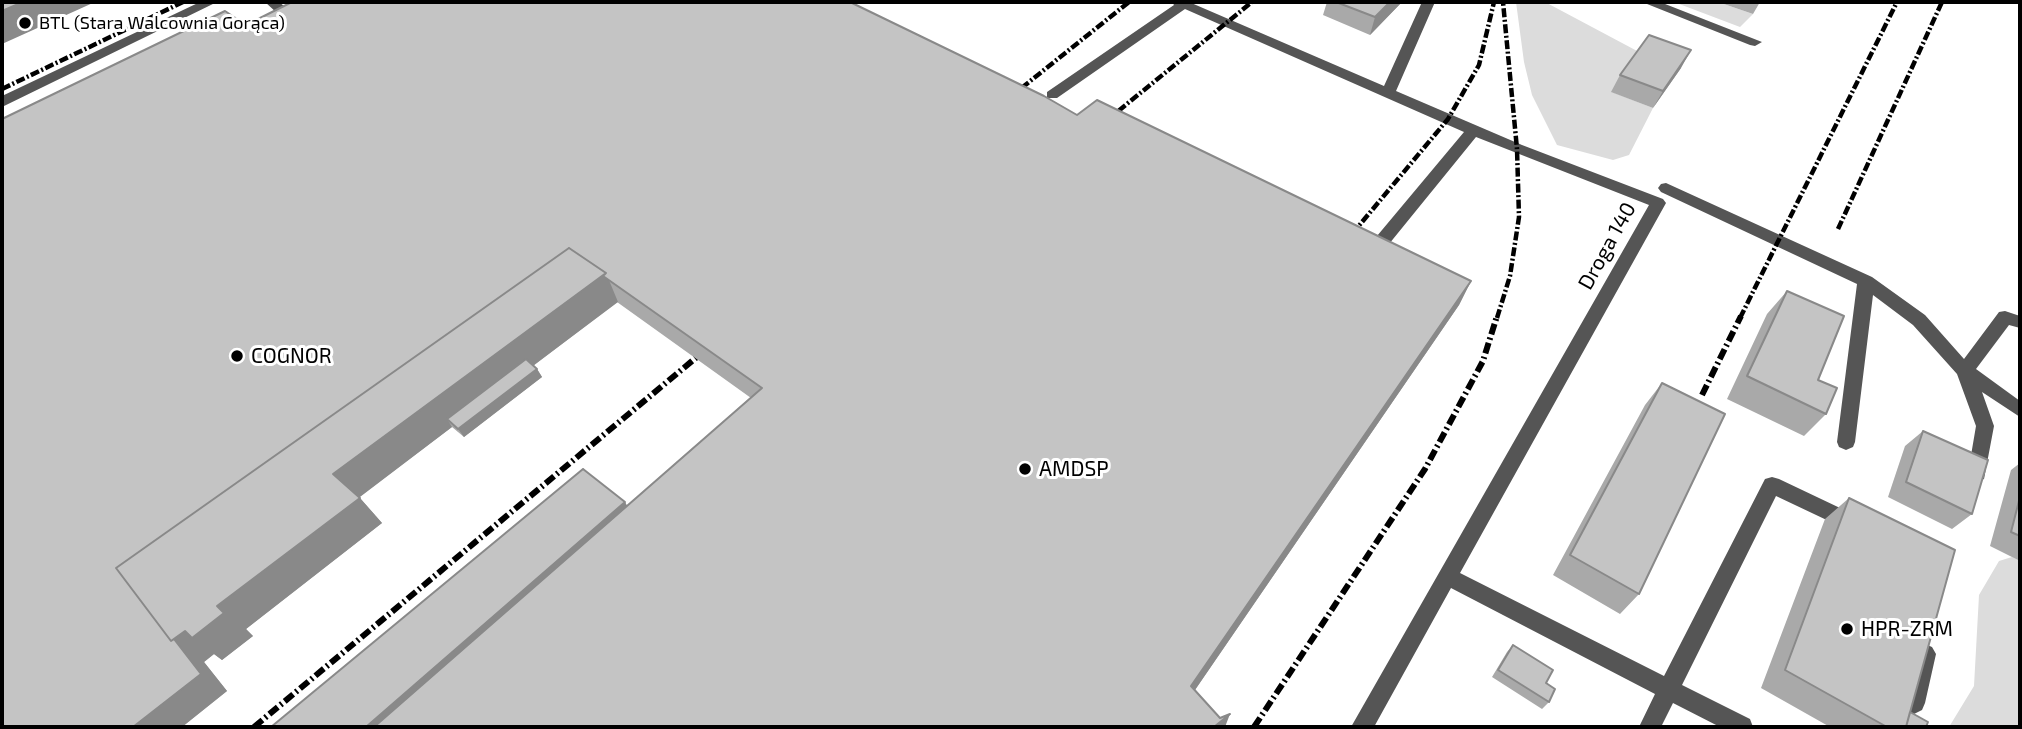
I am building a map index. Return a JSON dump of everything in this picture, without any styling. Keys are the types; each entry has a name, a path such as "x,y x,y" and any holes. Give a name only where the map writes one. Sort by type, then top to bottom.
{"lane":[{"path":"2,102 210,2"},
{"path":"1388,93 1429,2"},
{"path":"1649,2 1755,42"},
{"path":"1052,95 1182,3"},
{"name":"Droga 140","path":"1182,3 1473,130 1658,202 1362,727"},
{"path":"1383,240 1473,130"},
{"path":"1666,188 1866,281 1919,320 1965,372 2020,410"},
{"path":"1846,442 1866,281"},
{"path":"1965,372 2005,317 2020,322"},
{"path":"1965,372 1985,426 1977,473"},
{"path":"1650,727 1772,485 1871,532"},
{"path":"1447,576 1742,727"},
{"path":"1914,703 1930,635"}],"shaded area":[{"path":"1516,2 1545,2 1639,52 1612,92 1653,108 1629,155 1613,160 1557,145 1532,95 1524,62"},
{"path":"1674,2 1718,2 1753,14 1740,27"},
{"path":"2012,557 2020,561 2020,727 1949,727 1974,686 1979,595 1999,561"}],"building":[{"path":"2,2 23,2 2,11"},
{"path":"292,2 850,2 1044,96 1077,115 1097,100 1471,281 1191,686 1220,718 1230,714 1214,727 374,727 762,388 603,276 606,273 569,248 116,568 171,641 174,639 201,674 133,727 2,727 2,119 225,11 246,25"},
{"path":"1336,2 1390,2 1375,17"},
{"path":"1649,35 1691,50 1663,91 1620,75"},
{"path":"569,248 606,273 333,474 360,498 217,606 224,613 192,638 185,631 171,641 116,568"},
{"path":"1787,291 1844,316 1818,380 1837,388 1826,414 1747,376"},
{"path":"526,359 537,369 458,429 447,419"},
{"path":"1662,383 1725,414 1639,594 1570,555"},
{"path":"1923,431 1988,460 1972,514 1906,482"},
{"path":"583,469 625,502 366,727 271,727"},
{"path":"2020,497 2020,536 2011,532"},
{"name":"HPR-ZRM","path":"1849,498 1955,550 1906,727 1887,727 1785,670"},
{"path":"1513,645 1553,670 1546,683 1555,689 1549,702 1498,670"},
{"path":"1910,712 1928,722 1926,727 1906,727"}],"railway":[{"path":"2,89 183,2"},
{"path":"1009,98 1129,2"},
{"path":"1106,121 1252,2"},
{"path":"1352,234 1448,119 1479,65 1494,2"},
{"path":"1497,318 1510,276 1519,217 1517,149 1503,2"},
{"path":"1740,318 1897,2"},
{"path":"1838,229 1942,2"},
{"path":"1254,727 1425,469 1483,361 1497,316"},
{"path":"1702,395 1741,316"},
{"path":"254,727 710,346"}],"place":[{"name":"BTL (Stara Walcownia Gorąca)","path":"25,23"},
{"name":"COGNOR","path":"237,356"},
{"name":"AMDSP","path":"1025,469"},
{"name":"HPR-ZRM","path":"1847,629"}]}
